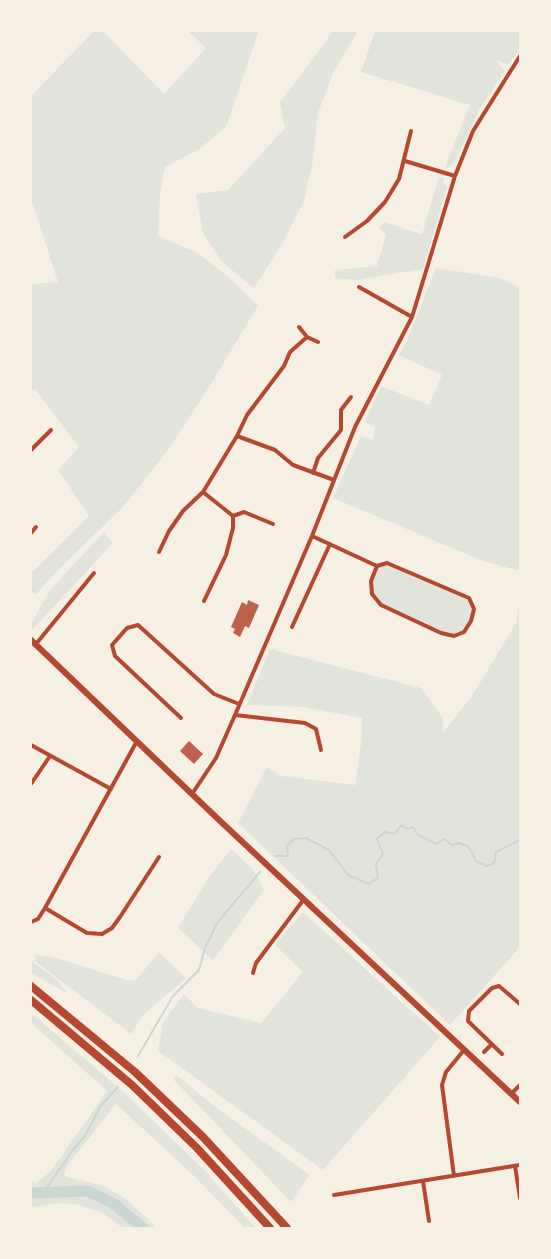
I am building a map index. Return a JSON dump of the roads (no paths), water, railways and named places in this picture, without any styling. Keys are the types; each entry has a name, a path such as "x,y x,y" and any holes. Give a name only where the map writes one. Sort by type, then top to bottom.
{"highway":[{"path":"31,986 142,1078 203,1137 287,1228"},
{"path":"31,1000 132,1085 197,1148 270,1228"}],"main road":[{"path":"33,642 520,1102"}],"street":[{"path":"192,794 216,758 312,536 358,420 412,317 455,176 473,131 520,56"},
{"path":"345,237 367,221 385,202 399,179 411,131"},
{"path":"405,161 455,176"},
{"path":"359,287 412,317"},
{"path":"299,327 307,337 318,342"},
{"path":"159,552 169,530 183,511 203,492 237,436 247,414 284,366 290,352 307,337"},
{"path":"313,473 318,458 341,430 341,410 351,398"},
{"path":"31,450 52,430"},
{"path":"237,436 275,450 293,465 334,480"},
{"path":"203,492 233,516"},
{"path":"233,516 244,512 272,524"},
{"path":"204,601 226,555 233,528 233,516"},
{"path":"31,533 36,527"},
{"path":"312,536 377,566 388,563 469,598 474,609 471,622 464,632 454,636 442,633 381,605 372,594 371,581 377,566"},
{"path":"292,627 330,544"},
{"path":"33,642 94,573"},
{"path":"181,718 115,656 112,645 127,628 138,625 214,694 239,704"},
{"path":"235,715 304,723 316,729 321,750"},
{"path":"31,922 38,919 45,908 137,740"},
{"path":"31,745 111,789"},
{"path":"31,784 50,756"},
{"path":"45,908 87,933 102,934 112,928 159,857"},
{"path":"253,973 256,962 304,900"},
{"path":"502,1054 468,1021 469,1011 492,988 498,986 520,1004"},
{"path":"484,1052 492,1044"},
{"path":"454,1176 442,1085 446,1072 464,1050"},
{"path":"511,1094 520,1085"},
{"path":"334,1195 517,1165 520,1198"},
{"path":"423,1181 429,1221"}],"waterway":[{"path":"275,856 288,856 287,846 294,839 306,838 329,850 348,875 369,884 378,878 376,864 383,854 377,839 385,832 394,834 402,825 408,829 413,827 418,835 436,844 444,839 452,845 459,843 469,847 476,861 487,866 494,863 496,852 520,840"},
{"path":"138,1056 173,996 199,970 205,948 217,923 260,872"},
{"path":"43,1193 85,1136 101,1105 118,1087"},
{"path":"31,1193 87,1191 113,1203 143,1228"}]}
